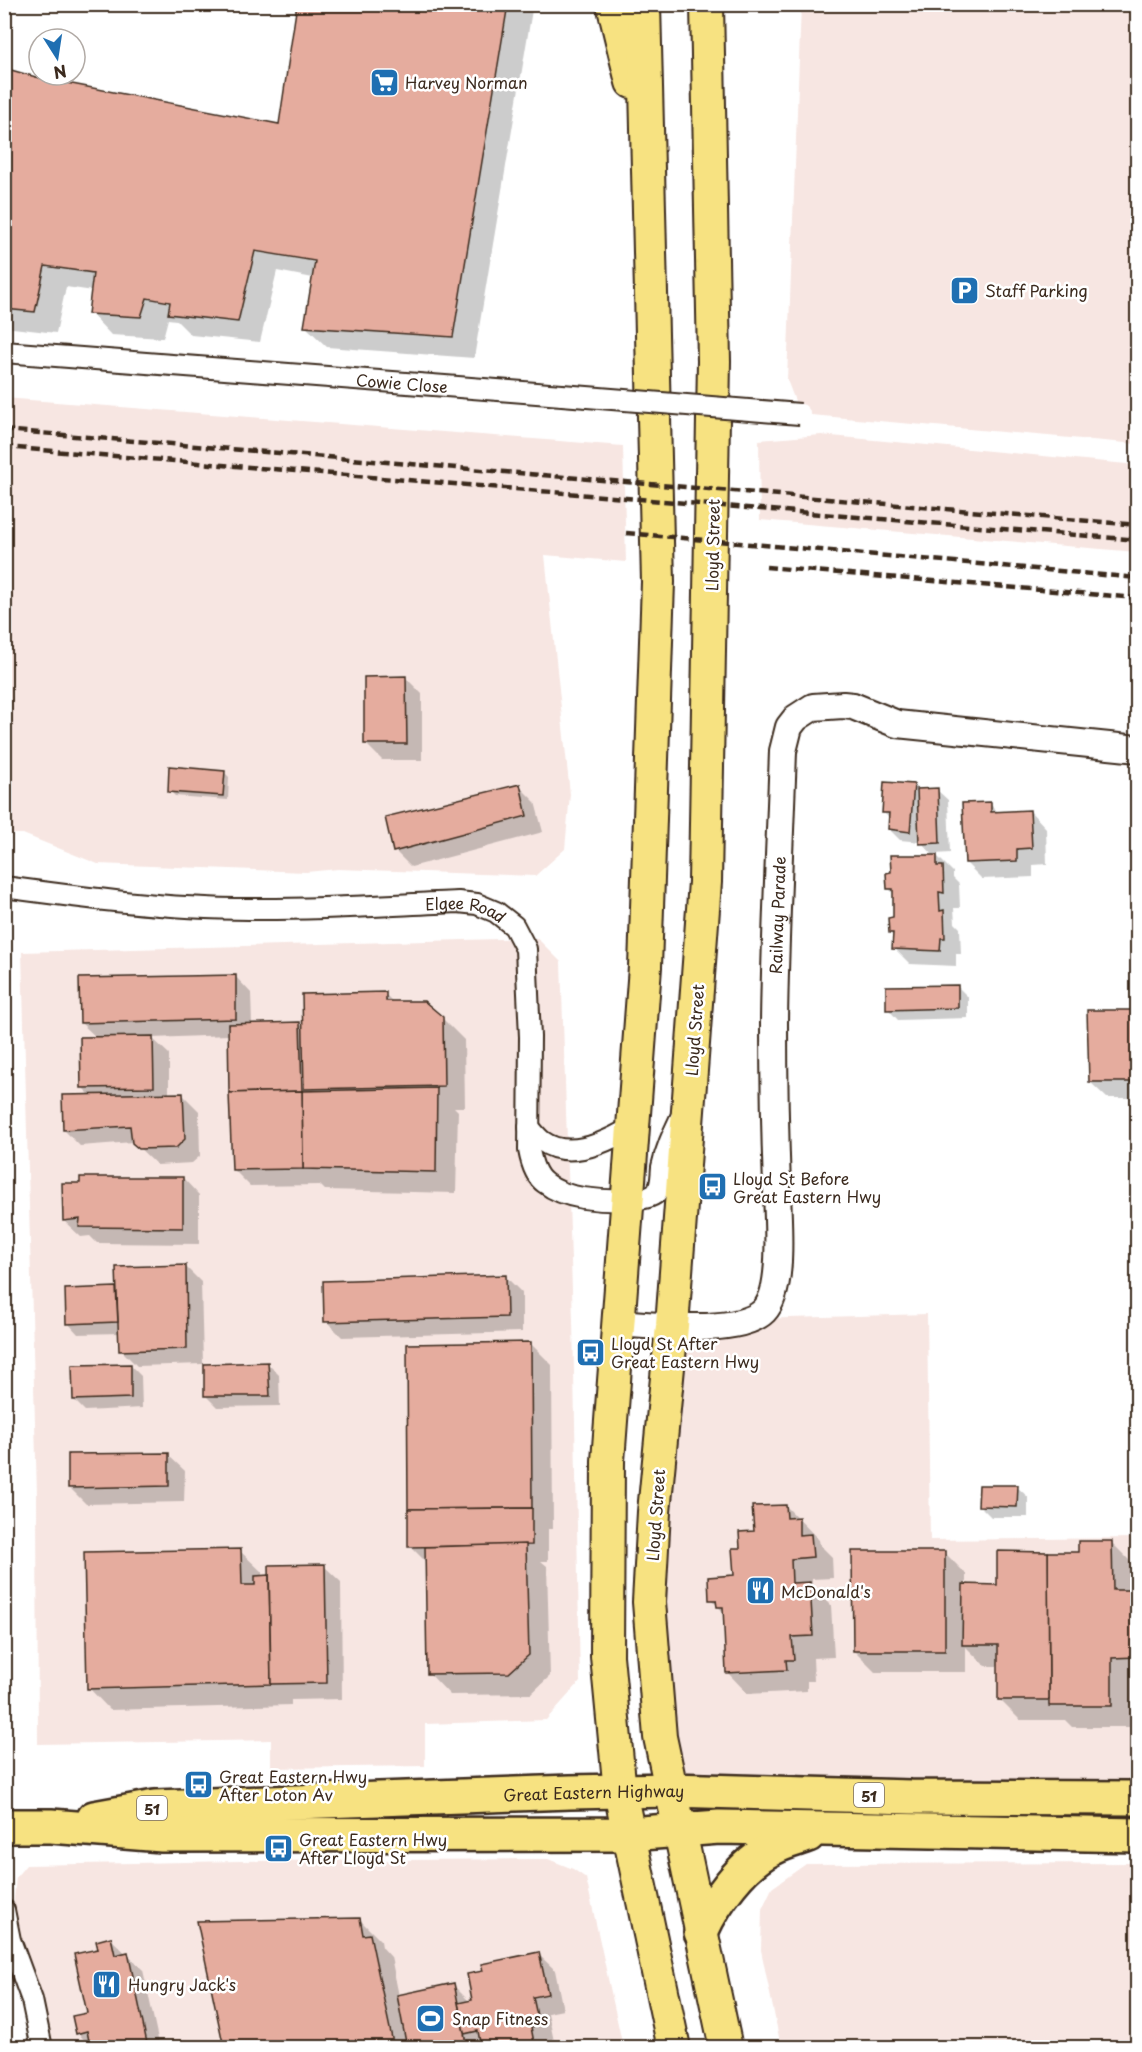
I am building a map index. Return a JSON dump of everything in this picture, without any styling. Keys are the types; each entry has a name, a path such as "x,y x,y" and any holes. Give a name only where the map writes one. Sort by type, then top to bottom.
{"highway":[{"name":"Great Eastern Highway","path":"51,1826 155,1807 570,1792 672,1790 911,1797 1137,1798"},
{"name":"Great Eastern Highway","path":"4,1826 51,1826 162,1835 629,1834 719,1827 1137,1834"},
{"path":"701,1932 717,1900 750,1865 771,1848 827,1828"}],"main road":[{"path":"614,4 631,72 650,217"},
{"path":"644,4 658,582 645,967 608,1461 607,1656 620,1792 675,2048"},
{"name":"Lloyd Street","path":"707,4 714,361 705,882 672,1326 654,1512 649,1602 660,1737 726,2048"}],"street":[{"name":"Cowie Close","path":"4,352 800,414"},
{"name":"Railway Parade","path":"617,1323 672,1326 738,1324 763,1312 770,1303 776,1287 778,1234 774,1023 782,762 789,727 796,718 813,706 843,705 853,706 897,724 1137,749"},
{"name":"Elgee Road","path":"4,887 85,898 177,906 249,909 458,903 477,904 496,912 514,926 526,949 530,1036 529,1150 532,1164 542,1182 562,1192 584,1198 626,1200 643,1200 655,1194 661,1184 669,1142 689,1099"},
{"path":"529,1127 543,1142 558,1149 594,1146 632,1127"},
{"path":"4,1910 10,1940 32,2000 42,2048"}],"shaded area":[{"name":"Staff Parking","path":"801,5 1137,5 1137,444 800,414 787,380"},
{"path":"4,398 623,446 626,562 545,555 570,794 565,849 535,876 338,869 306,872 98,864 23,834 5,834"},
{"path":"821,435 1137,465 1137,552 760,520 759,440"},
{"path":"537,938 561,962 573,1320 580,1682 546,1720 425,1724 425,1766 271,1768 271,1740 38,1744 37,1495 22,952"},
{"path":"927,1314 930,1540 1137,1538 1137,1798 672,1790 660,1737 672,1326 752,1319"},
{"path":"548,1859 573,1869 586,1878 623,2047 42,2047 10,1940 16,1877 26,1865"},
{"path":"1137,1863 1137,2047 781,2047 761,1950 762,1909 772,1888 806,1864"}],"building":[{"path":"297,4 508,4 453,337 304,327 315,261 255,251 238,322 168,314 170,302 147,298 141,317 88,314 93,273 45,266 35,312 4,309 4,68 27,74 27,87 87,87 279,124"},
{"path":"406,676 407,744 364,744 364,677"},
{"path":"169,766 225,771 223,796 168,792"},
{"path":"884,782 914,784 910,832 888,829 889,813 882,813"},
{"path":"520,784 527,816 393,852 385,817"},
{"path":"938,788 940,843 919,844 917,789"},
{"path":"991,802 991,812 1030,810 1032,848 1017,849 1017,861 965,863 962,803"},
{"path":"890,855 937,855 937,866 943,866 944,893 939,892 940,911 944,910 945,938 941,938 940,951 892,949 893,933 889,933 888,918 893,917 893,889 887,889 886,873 891,872"},
{"path":"236,975 236,1019 80,1023 79,978"},
{"path":"958,985 958,1008 886,1010 886,986"},
{"path":"386,992 386,1001 424,1001 443,1017 444,1086 304,1089 302,994"},
{"path":"1087,1010 1138,1010 1138,1082 1089,1082"},
{"path":"300,1022 302,1091 229,1093 228,1024"},
{"path":"153,1036 154,1087 81,1088 80,1037"},
{"path":"437,1088 436,1172 303,1169 302,1091"},
{"path":"302,1091 303,1169 232,1170 229,1093"},
{"path":"183,1093 185,1139 176,1148 139,1149 132,1143 130,1126 63,1130 62,1095"},
{"path":"80,1177 183,1177 183,1228 79,1227 80,1219 63,1221 62,1183 80,1183"},
{"path":"186,1265 187,1349 119,1351 116,1267"},
{"path":"506,1275 507,1317 324,1322 323,1281"},
{"path":"116,1287 118,1322 66,1324 65,1289"},
{"path":"531,1342 532,1508 408,1509 407,1344"},
{"path":"268,1362 270,1396 204,1396 204,1364"},
{"path":"131,1364 131,1398 73,1400 72,1365"},
{"path":"169,1453 169,1486 68,1488 68,1454"},
{"path":"979,1485 1018,1485 1017,1507 978,1506"},
{"name":"McDonald's","path":"786,1505 787,1518 799,1517 799,1535 811,1534 813,1557 791,1559 792,1583 810,1582 813,1636 792,1637 794,1660 786,1660 787,1670 726,1673 723,1607 717,1607 716,1600 709,1600 708,1577 734,1575 732,1548 740,1548 739,1532 754,1531 752,1506"},
{"path":"532,1508 532,1545 408,1547 408,1509"},
{"path":"1078,1541 1112,1541 1113,1590 1138,1590 1138,1657 1112,1658 1112,1706 1049,1706 1048,1552 1078,1552"},
{"path":"526,1544 529,1655 509,1673 427,1674 425,1547"},
{"path":"241,1549 242,1585 255,1585 255,1576 269,1575 271,1684 87,1689 84,1552"},
{"path":"852,1551 945,1551 945,1651 853,1651"},
{"path":"997,1551 1048,1552 1049,1700 998,1700 998,1645 962,1645 963,1584 997,1585"},
{"path":"325,1564 327,1683 271,1684 269,1565"},
{"path":"360,1918 363,1935 370,1934 394,2048 224,2048 197,1921"},
{"name":"Hungry Jack's","path":"111,1937 115,1955 128,1952 148,2048 80,2048 79,2043 89,2041 87,2031 76,2034 72,2016 87,2013 74,1954 98,1949 96,1941"},
{"path":"539,1952 548,1994 533,1997 539,2025 531,2027 535,2048 481,2048 478,2031 464,2034 458,2003 472,2000 467,1974 483,1971 481,1964"},
{"name":"Snap Fitness","path":"454,1983 467,2048 407,2048 397,1995"}],"railway":[{"path":"4,430 1138,525"},
{"path":"4,447 1138,540"},
{"path":"626,533 1138,578"},
{"path":"766,567 1138,598"}],"place":[{"name":"Harvey Norman","path":"384,82"},
{"name":"Staff Parking","path":"964,290"},
{"name":"Lloyd St Before Great Eastern Hwy","path":"712,1187"},
{"name":"Lloyd St After Great Eastern Hwy","path":"590,1352"},
{"name":"McDonald's","path":"760,1591"},
{"name":"Great Eastern Hwy After Loton Av","path":"198,1785"},
{"name":"Great Eastern Hwy After Lloyd St","path":"278,1848"},
{"name":"Hungry Jack's","path":"107,1984"},
{"name":"Snap Fitness","path":"431,2018"}]}
